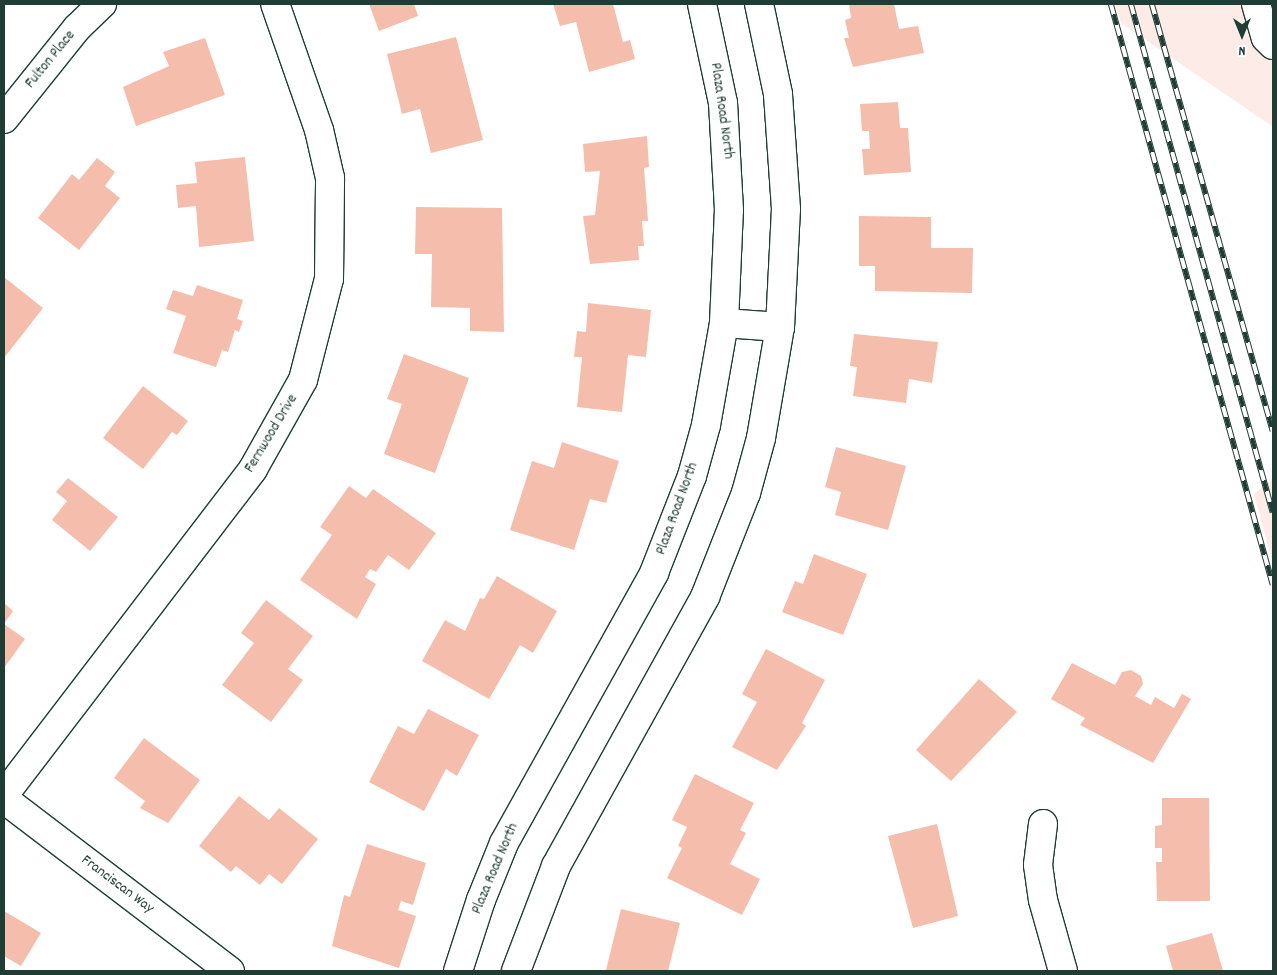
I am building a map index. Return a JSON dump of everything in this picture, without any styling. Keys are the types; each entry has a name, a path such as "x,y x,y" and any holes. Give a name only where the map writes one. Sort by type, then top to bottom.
{"street":[{"name":"Fulton Place","path":"4,119 77,28 102,4"},
{"name":"Fernwood Drive","path":"4,797 253,469 303,380 329,279 330,178 319,130 275,4"},
{"name":"Plaza Road North","path":"458,971 480,900 504,843 632,617 675,523 706,425 724,323 729,266 728,156 723,103 702,4"},
{"path":"516,971 556,866 674,658 716,570 746,493 760,438 780,327 785,268 784,153 778,94 759,4"},
{"path":"1256,4 1266,38 1273,45"},
{"path":"724,323 780,327"},
{"name":"Franciscan Way","path":"4,797 230,971"},
{"path":"1043,824 1038,865 1042,892 1063,971"}],"shaded area":[{"path":"1115,4 1273,4 1273,127 1121,23"},
{"path":"1273,478 1273,564 1254,494"}],"building":[{"path":"369,4 414,4 418,16 379,31"},
{"path":"553,4 613,4 623,42 630,40 635,59 589,72 576,22 560,26"},
{"path":"849,4 894,4 899,29 918,26 924,53 853,67 844,38 849,38 845,20 851,18"},
{"path":"456,37 483,140 431,153 420,109 402,114 387,54"},
{"path":"205,38 225,95 136,126 123,87 169,66 163,52"},
{"path":"898,102 900,128 908,128 911,172 864,175 862,149 870,149 869,131 862,131 860,104"},
{"path":"647,136 649,167 644,168 648,221 642,221 644,246 638,246 639,260 590,264 583,216 595,215 600,171 585,172 583,144"},
{"path":"245,157 254,241 199,247 196,206 178,208 176,185 197,183 195,162"},
{"path":"97,158 115,172 105,186 120,198 79,250 38,218 72,174 79,180"},
{"path":"416,207 502,208 504,332 470,331 470,308 431,307 432,254 415,254"},
{"path":"859,216 931,217 931,248 973,248 972,293 875,291 875,266 859,266"},
{"path":"4,277 43,308 4,358"},
{"path":"197,285 243,300 237,319 243,321 239,332 235,330 228,352 222,350 216,367 173,353 186,316 166,309 173,290 193,296"},
{"path":"588,303 651,310 646,357 628,355 622,412 577,407 582,357 574,357 577,331 586,332"},
{"path":"854,334 938,342 932,383 909,379 906,403 853,396 857,367 850,366"},
{"path":"404,354 469,378 435,473 384,454 402,404 387,399"},
{"path":"143,386 188,421 177,435 172,432 143,469 103,438"},
{"path":"562,442 619,461 606,503 590,499 574,550 510,530 532,461 554,468"},
{"path":"836,447 906,466 888,530 835,515 841,492 825,487"},
{"path":"68,478 118,517 90,551 52,520 67,501 56,492"},
{"path":"349,486 366,498 373,489 436,533 409,570 388,555 376,572 370,569 365,577 376,584 357,619 300,580 332,535 320,527"},
{"path":"814,554 867,574 843,635 782,612 795,581 803,584"},
{"path":"497,576 557,611 533,653 520,645 489,699 422,661 445,620 465,631 480,598 484,599"},
{"path":"266,600 313,636 288,669 303,680 271,722 222,685 254,643 241,633"},
{"path":"4,603 13,611 4,624"},
{"path":"4,624 25,639 4,668"},
{"path":"766,649 825,680 802,723 806,726 777,770 732,747 757,702 742,694"},
{"path":"1072,663 1115,685 1122,672 1131,670 1141,676 1143,684 1135,696 1151,705 1155,697 1174,708 1182,694 1191,699 1153,763 1080,725 1085,718 1051,699"},
{"path":"979,679 1017,712 951,781 916,750"},
{"path":"428,709 479,735 457,776 446,769 424,811 369,782 398,726 414,734"},
{"path":"144,738 200,780 168,823 140,808 145,801 114,778"},
{"path":"695,774 754,803 740,830 746,833 730,864 760,879 742,915 667,878 682,848 678,846 687,827 672,820"},
{"path":"239,796 269,820 279,808 318,839 282,884 269,874 260,885 236,866 231,872 199,846"},
{"path":"1162,798 1209,798 1210,901 1157,901 1156,862 1162,862 1162,848 1155,848 1155,826 1162,825"},
{"path":"937,824 958,916 913,928 888,836"},
{"path":"367,844 426,863 413,905 401,901 398,910 416,916 399,968 332,946 344,895 350,897"},
{"path":"621,909 680,923 668,971 606,970"},
{"path":"4,911 41,933 21,966 4,956"},
{"path":"1212,933 1223,971 1173,971 1166,946"}],"railway":[{"path":"1111,4 1273,585"},
{"path":"1131,4 1273,513"},
{"path":"1152,4 1273,431"}]}
